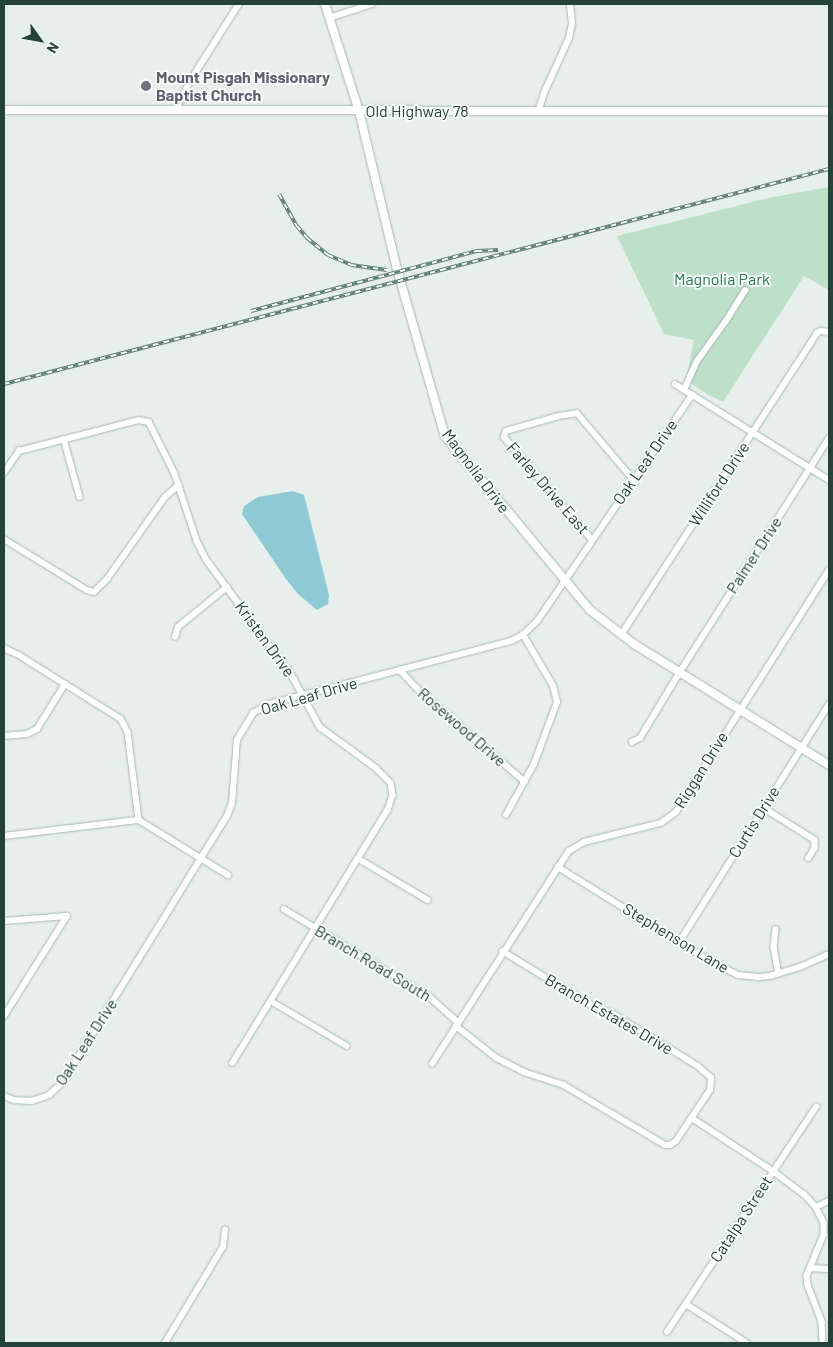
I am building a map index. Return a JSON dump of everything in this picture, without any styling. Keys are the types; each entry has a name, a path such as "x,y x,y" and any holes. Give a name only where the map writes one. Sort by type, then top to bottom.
{"street":[{"path":"175,110 239,4"},
{"name":"Magnolia Drive","path":"325,4 359,111 400,280 445,436 590,610 621,635 829,765"},
{"path":"329,18 372,4"},
{"path":"538,112 545,91 569,38 572,24 570,4"},
{"name":"Old Highway 78","path":"4,110 829,111"},
{"path":"684,390 697,361 726,321 745,290"},
{"name":"Williford Drive","path":"621,635 817,333 821,331 829,332"},
{"path":"675,384 829,480"},
{"name":"Oak Leaf Drive","path":"4,1096 14,1100 32,1101 49,1095 62,1084 231,807 236,746 249,717 263,706 511,641 523,635 533,627 692,395"},
{"name":"Farley Drive East","path":"591,540 504,437 506,431 575,413 581,417 596,438 633,479"},
{"name":"Kristen Drive","path":"64,439 139,420 147,421 179,485 200,549 303,695 322,730 376,768 391,783 393,795 390,805 359,859 233,1063"},
{"name":"Palmer Drive","path":"632,742 640,738 829,438"},
{"path":"4,473 19,451 64,439 80,497"},
{"path":"4,539 92,592 97,590 165,497 179,485"},
{"name":"Riggan Drive","path":"432,1064 569,851 580,843 657,824 672,816 829,570"},
{"path":"175,637 178,626 227,587"},
{"path":"506,815 525,782 548,732 557,702 553,686 523,635"},
{"path":"4,648 121,719 128,732 139,820"},
{"name":"Rosewood Drive","path":"400,670 525,782"},
{"path":"4,736 27,734 37,729 65,684"},
{"name":"Curtis Drive","path":"680,941 829,704"},
{"path":"764,808 815,840 815,848 809,858"},
{"path":"4,836 139,820 228,875"},
{"path":"359,859 428,900"},
{"name":"Stephenson Lane","path":"558,867 712,962 739,975 758,977 779,974 829,954"},
{"name":"Branch Road South","path":"284,909 430,997 457,1024 497,1058 524,1072 564,1085 660,1144 673,1144 692,1118"},
{"path":"4,921 67,916 4,1016"},
{"path":"776,929 774,947 779,974"},
{"name":"Branch Estates Drive","path":"503,952 588,1004 614,1015 708,1073 712,1080 710,1090 692,1118"},
{"path":"271,1001 347,1046"},
{"name":"Catalpa Street","path":"667,1332 816,1107"},
{"path":"692,1118 773,1171 804,1194 816,1207 824,1223 824,1235 807,1276 808,1285 820,1314 823,1343"},
{"path":"816,1207 829,1201"},
{"path":"165,1343 223,1247 225,1230"},
{"path":"810,1268 829,1270"},
{"path":"686,1304 747,1343"}],"green space":[{"name":"Magnolia Park","path":"829,187 829,290 804,276 723,402 707,394 686,380 694,340 664,334 617,236 768,198"}],"water":[{"path":"293,491 304,495 329,595 328,604 317,610 298,594 286,579 242,514 244,506 258,497"}],"railway":[{"path":"4,384 829,169"},
{"path":"279,194 297,226 307,238 328,255 351,265 387,270"},
{"path":"251,311 477,251 498,250"}],"place":[{"name":"Mount Pisgah Missionary Baptist Church","path":"146,86"}]}
